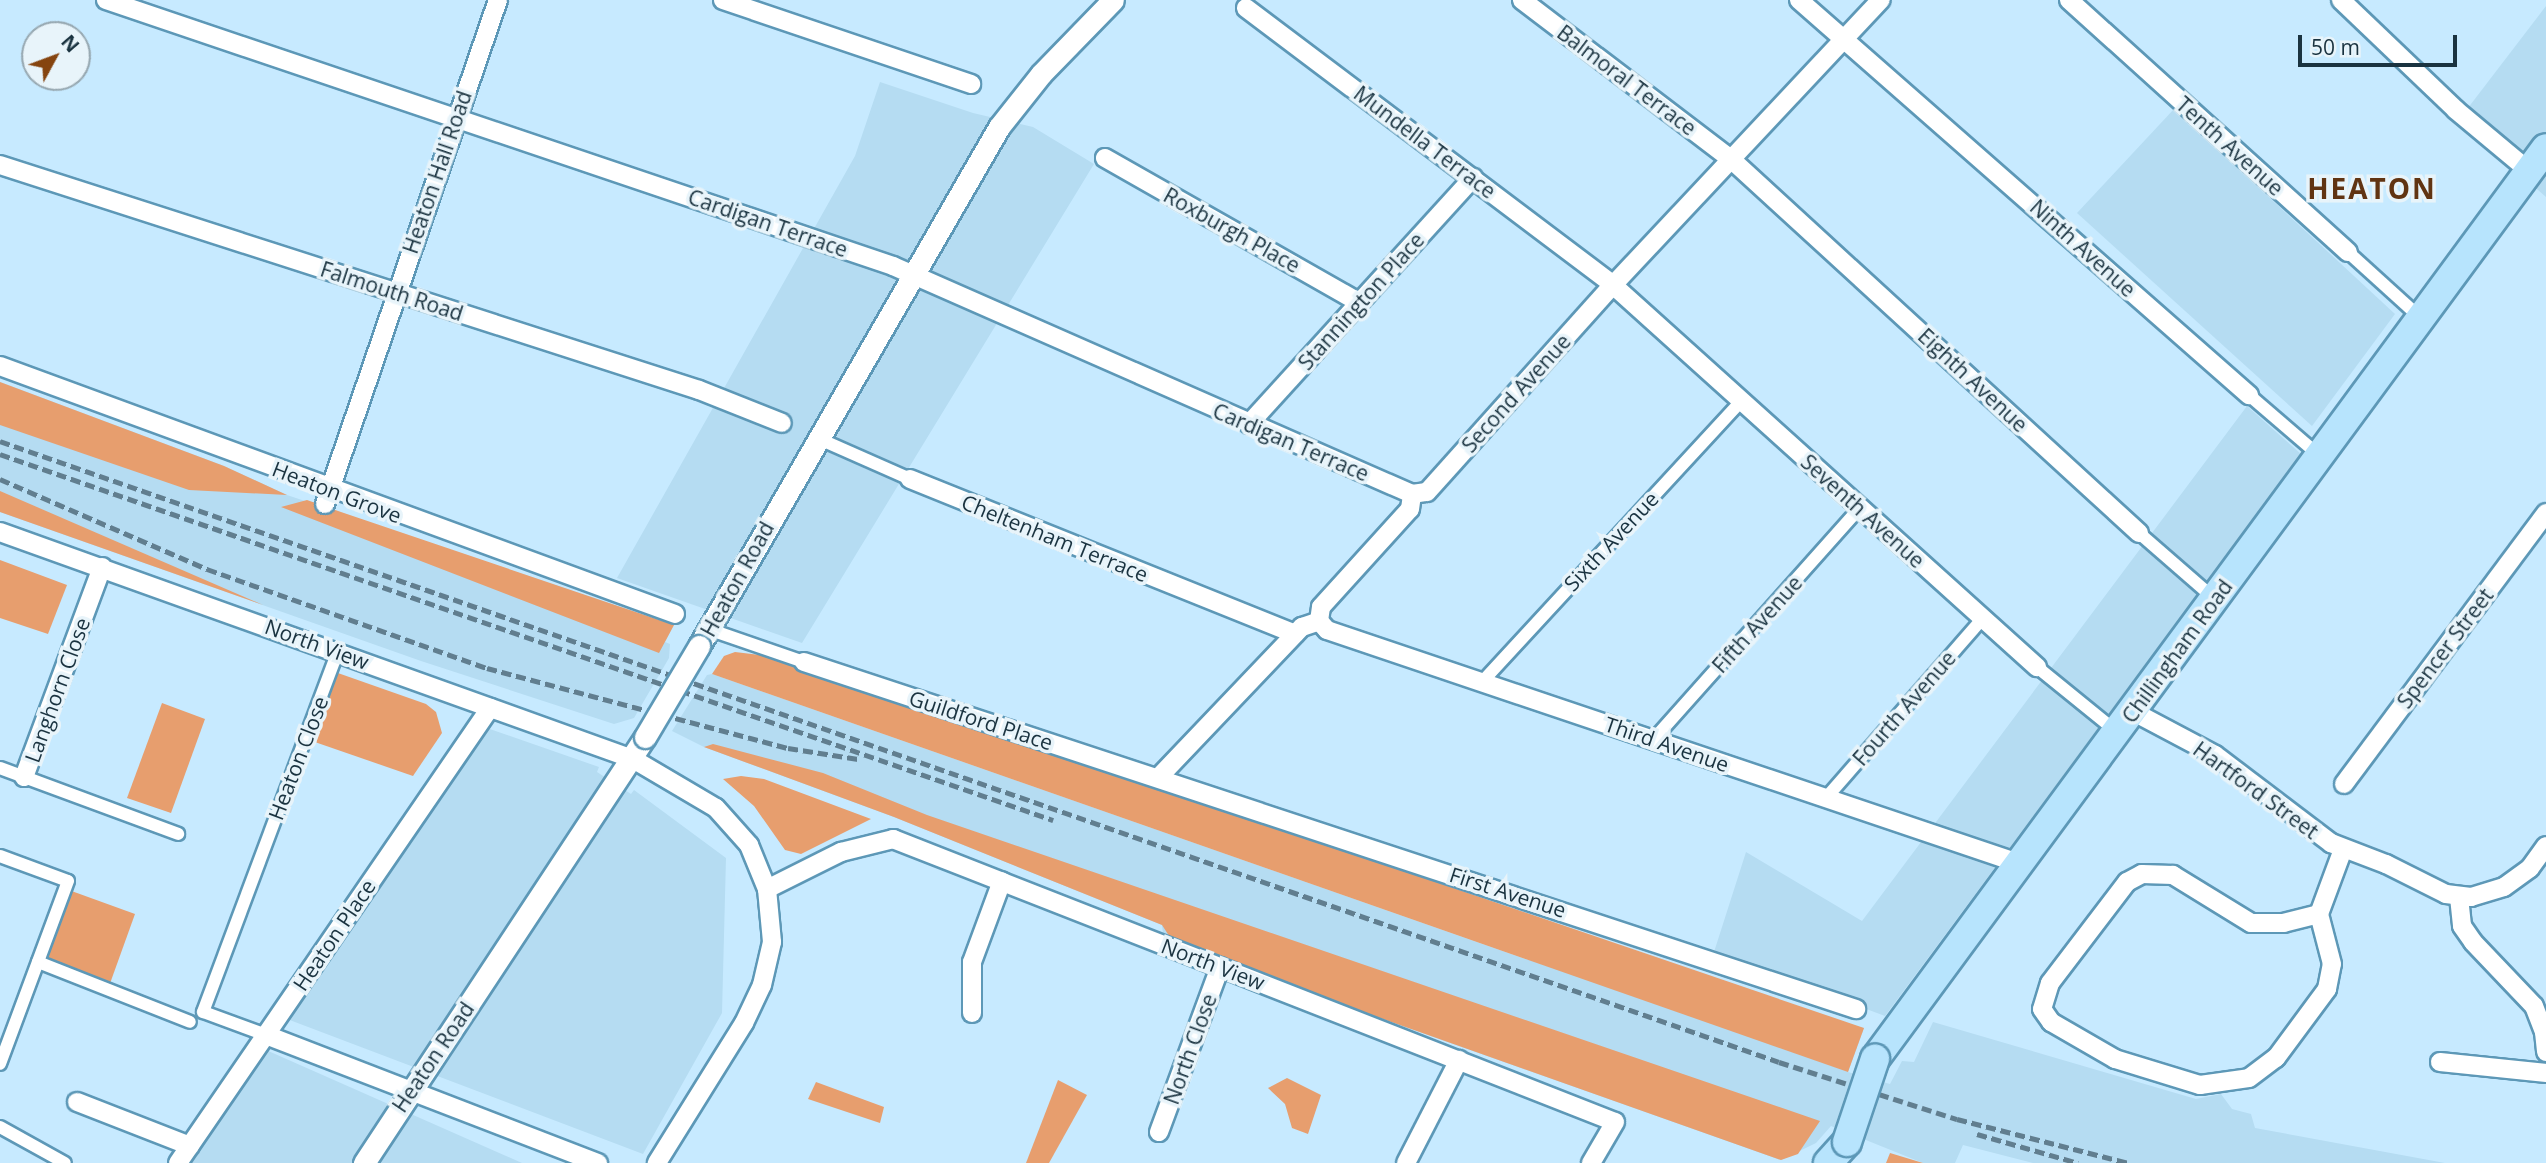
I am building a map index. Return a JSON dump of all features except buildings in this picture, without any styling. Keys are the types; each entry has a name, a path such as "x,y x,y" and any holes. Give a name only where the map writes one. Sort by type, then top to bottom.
{"main road":[{"name":"Chillingham Road","path":"1828,1163 1847,1142 1875,1059 2546,148"}],"street":[{"name":"Cardigan Terrace","path":"106,0 456,116 914,275 1412,494"},
{"name":"Heaton Hall Road","path":"327,497 498,0"},
{"path":"723,0 971,84"},
{"name":"Heaton Road","path":"364,1163 634,759 817,438 1012,107 1113,0"},
{"name":"Balmoral Terrace","path":"1522,0 1732,160"},
{"name":"Ninth Avenue","path":"1799,0 2321,457"},
{"name":"Second Avenue","path":"1412,494 1427,492 1613,285 1881,0"},
{"name":"Tenth Avenue","path":"2070,0 2422,319"},
{"path":"2342,0 2456,110 2529,171"},
{"name":"Mundella Terrace","path":"1241,4 1613,285"},
{"name":"Roxburgh Place","path":"1105,159 1359,302"},
{"name":"Eighth Avenue","path":"1732,160 2138,533 2215,599"},
{"name":"Falmouth Road","path":"0,165 699,390 782,423"},
{"name":"Stannington Place","path":"1249,424 1473,178"},
{"name":"Seventh Avenue","path":"1613,285 2036,667 2125,722"},
{"name":"Heaton Grove","path":"0,366 327,497 675,614"},
{"name":"Sixth Avenue","path":"1482,682 1741,401"},
{"name":"Cheltenham Terrace","path":"817,438 910,479 1295,634"},
{"path":"1158,778 1295,634 1319,621 1321,607 1410,509 1412,494"},
{"name":"Fifth Avenue","path":"1653,740 1860,508"},
{"name":"Spencer Street","path":"2341,788 2546,513"},
{"name":"North View","path":"0,532 634,759 716,808 749,845 768,889 772,943 762,985 744,1023 657,1163"},
{"name":"Langhorn Close","path":"102,568 24,777 178,834"},
{"name":"Fourth Avenue","path":"1826,798 1983,618"},
{"name":"Third Avenue","path":"1319,621 1327,630 2018,863"},
{"path":"704,637 804,662"},
{"name":"Heaton Close","path":"266,1035 203,1012 338,652"},
{"name":"Guildford Place","path":"804,662 1158,778"},
{"name":"Heaton Place","path":"178,1163 490,708"},
{"name":"Hartford Street","path":"2125,722 2215,755 2343,849 2386,864 2433,890 2459,897"},
{"path":"0,768 24,777"},
{"name":"First Avenue","path":"1158,778 1856,1009"},
{"name":"North View","path":"768,889 841,852 893,839 1615,1122 1591,1163"},
{"path":"2440,1062 2545,1073 2544,1032 2534,1006 2473,942 2462,926 2459,897 2493,892 2514,881 2546,846"},
{"path":"2319,914 2284,923 2251,923 2173,875 2142,874 2127,882 2045,992 2042,1009 2051,1022 2115,1059 2200,1085 2249,1078 2276,1058 2327,989 2332,964 2319,914 2343,849"},
{"path":"0,856 68,881 0,1065"},
{"path":"972,1013 972,962 1002,881"},
{"path":"38,962 190,1023"},
{"name":"North Close","path":"1159,1132 1220,967"},
{"path":"266,1035 598,1163"},
{"path":"1406,1163 1459,1060"},
{"path":"77,1102 190,1146"},
{"path":"0,1127 65,1163"}],"shaded area":[{"path":"2546,6 2546,197 2458,121"},
{"path":"880,82 973,113 1033,127 1094,164 802,643 617,578 855,156"},
{"path":"2174,109 2395,314 2312,426 2077,213"},
{"path":"0,382 224,466 287,495 674,625 665,642 670,644 669,658 634,718 614,724 421,661 0,512"},
{"path":"0,382 224,466 287,495 189,490 0,425"},
{"path":"2247,406 2301,454 1885,1016 1714,952 1746,852 1862,921"},
{"path":"0,491 263,605 0,512"},
{"path":"307,500 674,625 659,653 281,507"},
{"path":"0,560 67,585 48,634 0,618"},
{"path":"735,652 776,657 1864,1028 1848,1072 712,674 724,656"},
{"path":"335,672 426,704 436,712 442,733 413,776 309,740"},
{"path":"712,674 1525,959 1864,1028 1848,1072 1890,1084 1902,1061 1914,1062 1933,1022 2196,1099 2221,1094 2232,1109 2251,1114 2255,1128 2445,1163 2033,1163 1963,1145 1955,1163 1923,1163 1831,1126 1816,1143 1781,1160 1191,951 1163,934 1162,925 894,817 704,747 672,731 707,675"},
{"path":"162,703 205,719 171,813 127,798"},
{"path":"484,727 599,767 597,772 631,794 634,790 726,858 722,1013 643,1154 287,1019"},
{"path":"713,744 823,773 927,815 1820,1121 1798,1154 1781,1160 1191,951 1173,942 1162,925 894,817 704,747"},
{"path":"741,776 764,779 871,819 801,854 785,850 754,806 723,779"},
{"path":"66,889 135,914 108,989 39,963"},
{"path":"266,1050 522,1163 191,1163"},
{"path":"1287,1078 1321,1095 1308,1134 1292,1128 1285,1104 1268,1088"},
{"path":"1058,1080 1087,1095 1049,1163 1026,1163"},
{"path":"816,1082 884,1107 880,1123 808,1099"},
{"path":"1890,1153 1923,1163 1886,1163"}],"railway":[{"path":"0,441 1779,1062 1957,1119 2128,1163"},
{"path":"0,454 1053,820"},
{"path":"0,479 207,569 487,668 788,748 858,759"},
{"path":"1977,1134 2078,1163"}],"district":[{"name":"HEATON","path":"2372,188"}]}
